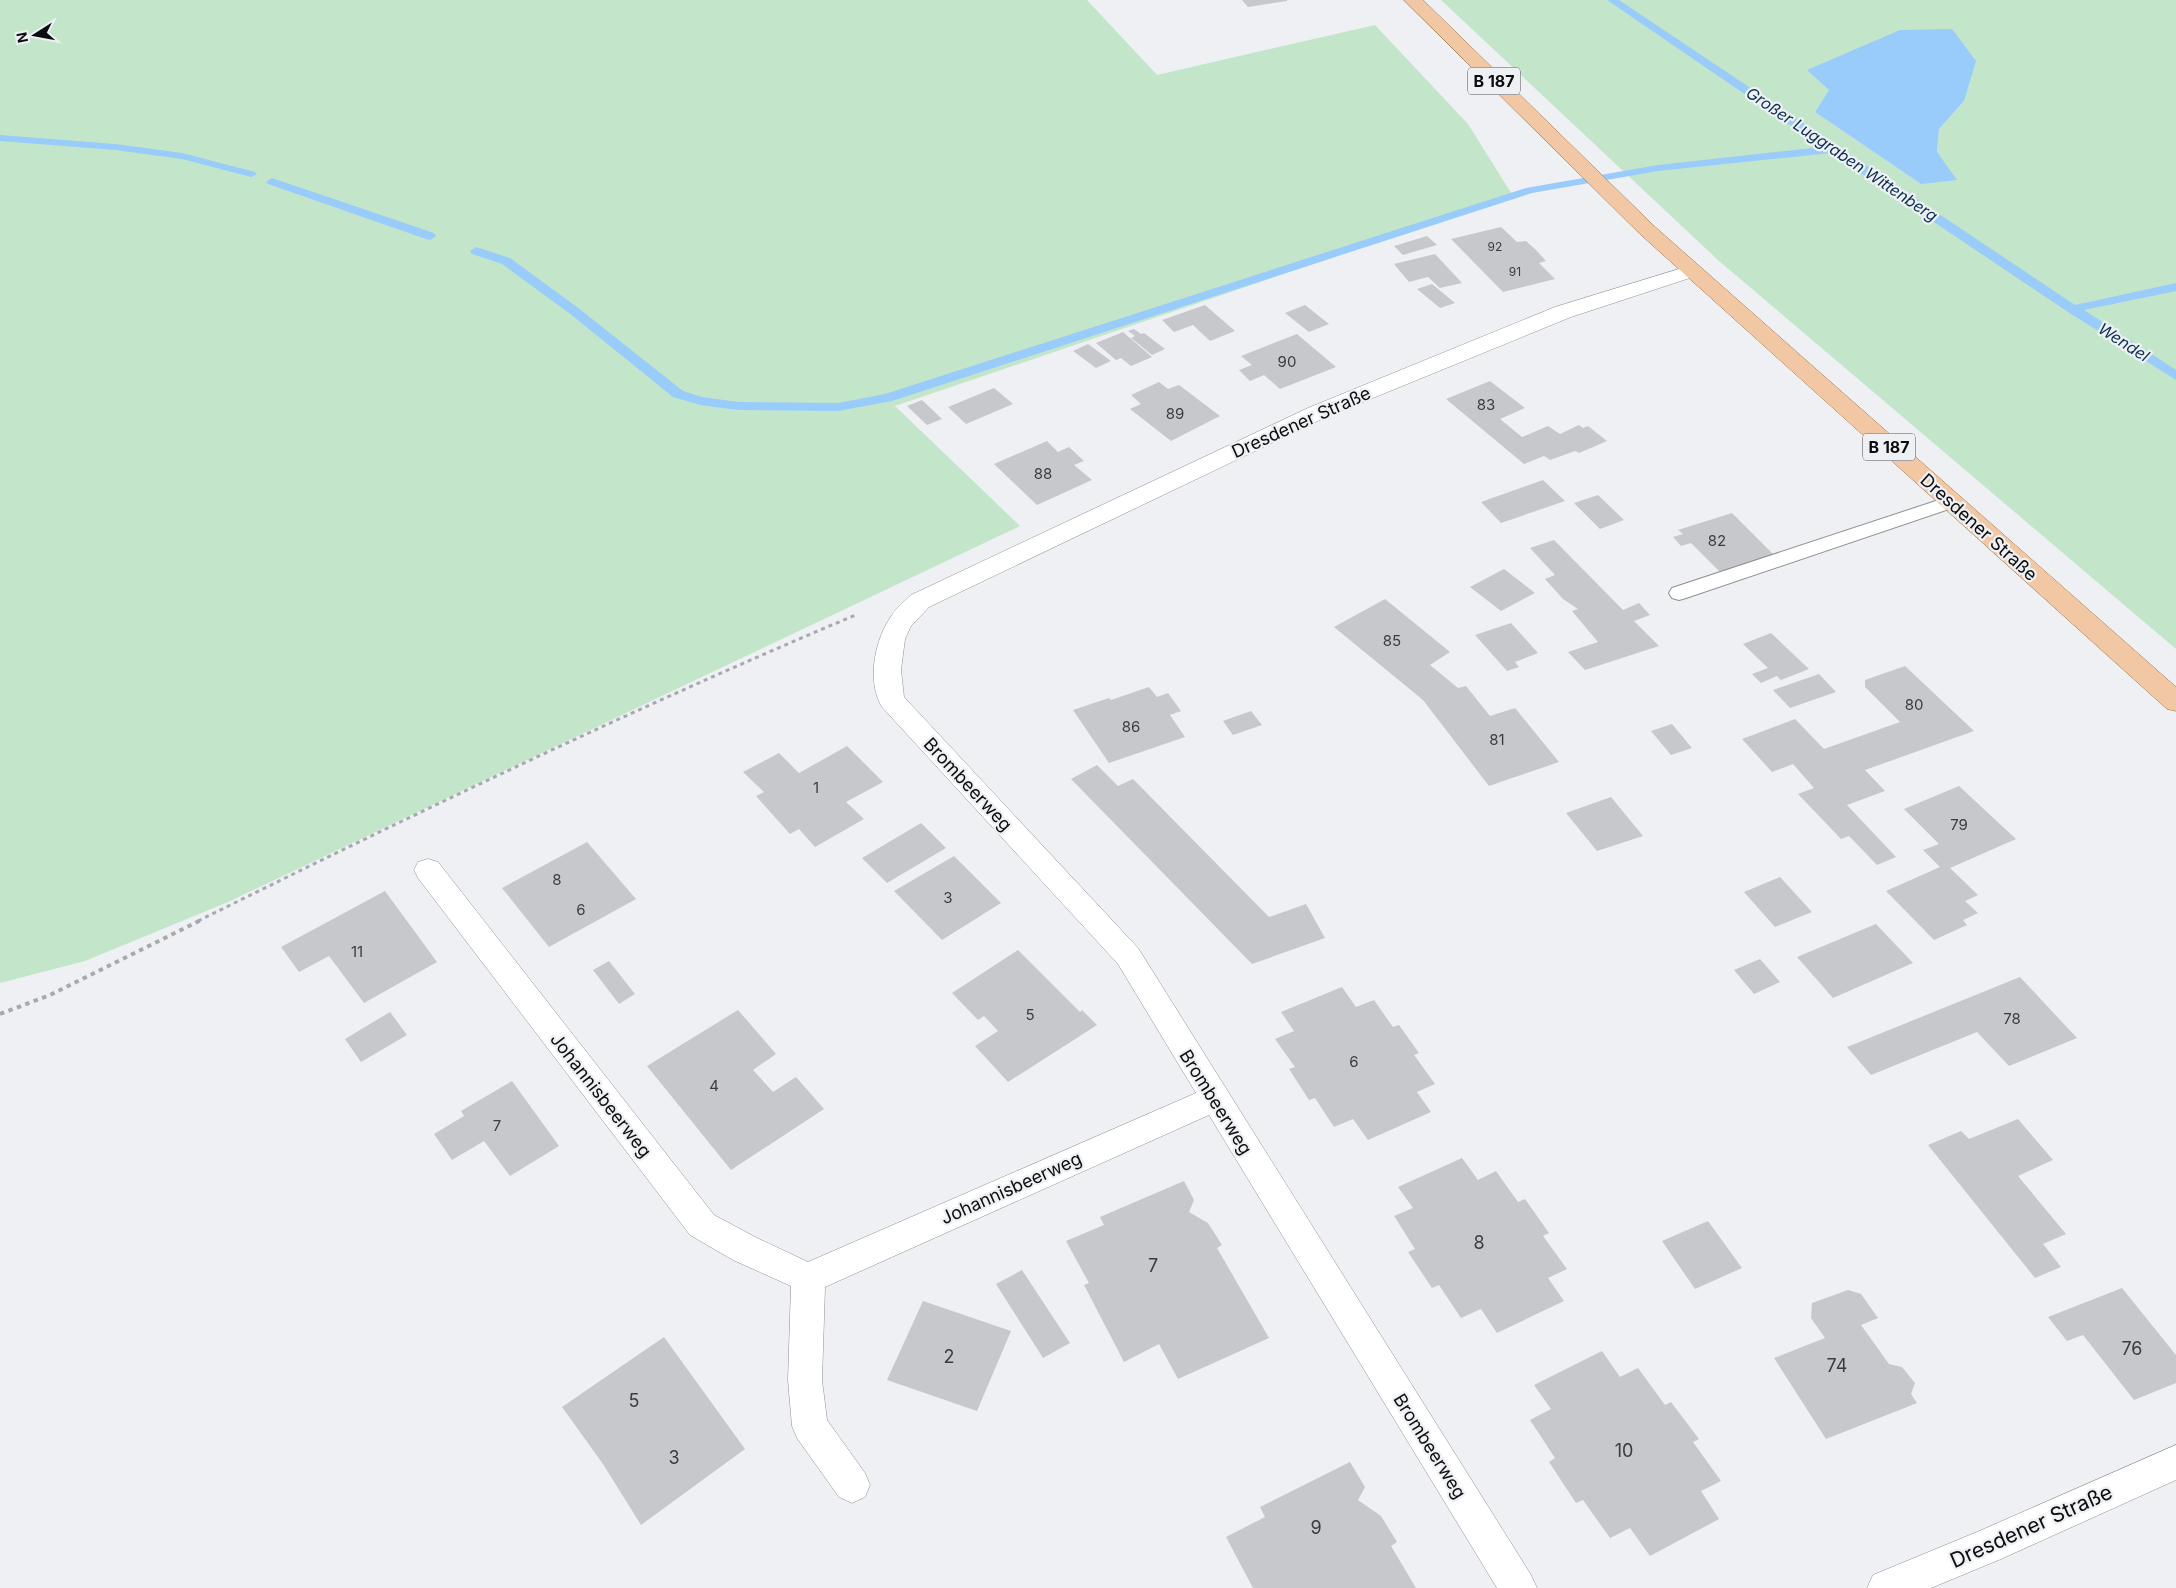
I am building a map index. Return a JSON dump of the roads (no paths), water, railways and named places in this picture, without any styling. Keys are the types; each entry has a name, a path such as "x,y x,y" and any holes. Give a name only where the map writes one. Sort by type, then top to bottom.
{"main road":[{"name":"Dresdener Straße","path":"1413,0 1575,161 1692,271 2176,702"}],"street":[{"name":"Dresdener Straße","path":"889,648 901,621 920,601 1316,413 1562,312 1692,271"},
{"name":"Brombeerweg","path":"889,648 887,682 891,700 1128,956 1214,1099 1518,1588"},
{"name":"Johannisbeerweg","path":"428,870 702,1225 745,1249 808,1278 1214,1099"},
{"path":"808,1278 805,1380 810,1426 852,1485"},
{"name":"Dresdener Straße","path":"1886,1588 1988,1546 2176,1462"}],"lane":[{"path":"1679,593 1952,502"}],"water":[{"path":"1952,29 1976,61 1964,101 1939,129 1937,152 1957,180 1921,184 1815,112 1829,90 1807,70 1900,30"}],"waterway":[{"name":"Großer Luggraben Wittenberg","path":"1612,0 1833,149"},
{"path":"0,138 115,147 182,156 251,174"},
{"path":"476,251 506,261 573,310 678,394 700,401 738,406 838,407 887,398 1530,190 1658,168 1833,149"},
{"name":"Großer Luggraben Wittenberg","path":"1833,149 2073,309"},
{"path":"272,182 430,236"},
{"path":"2073,309 2176,287"},
{"name":"Wendel","path":"2073,309 2176,376"}]}
